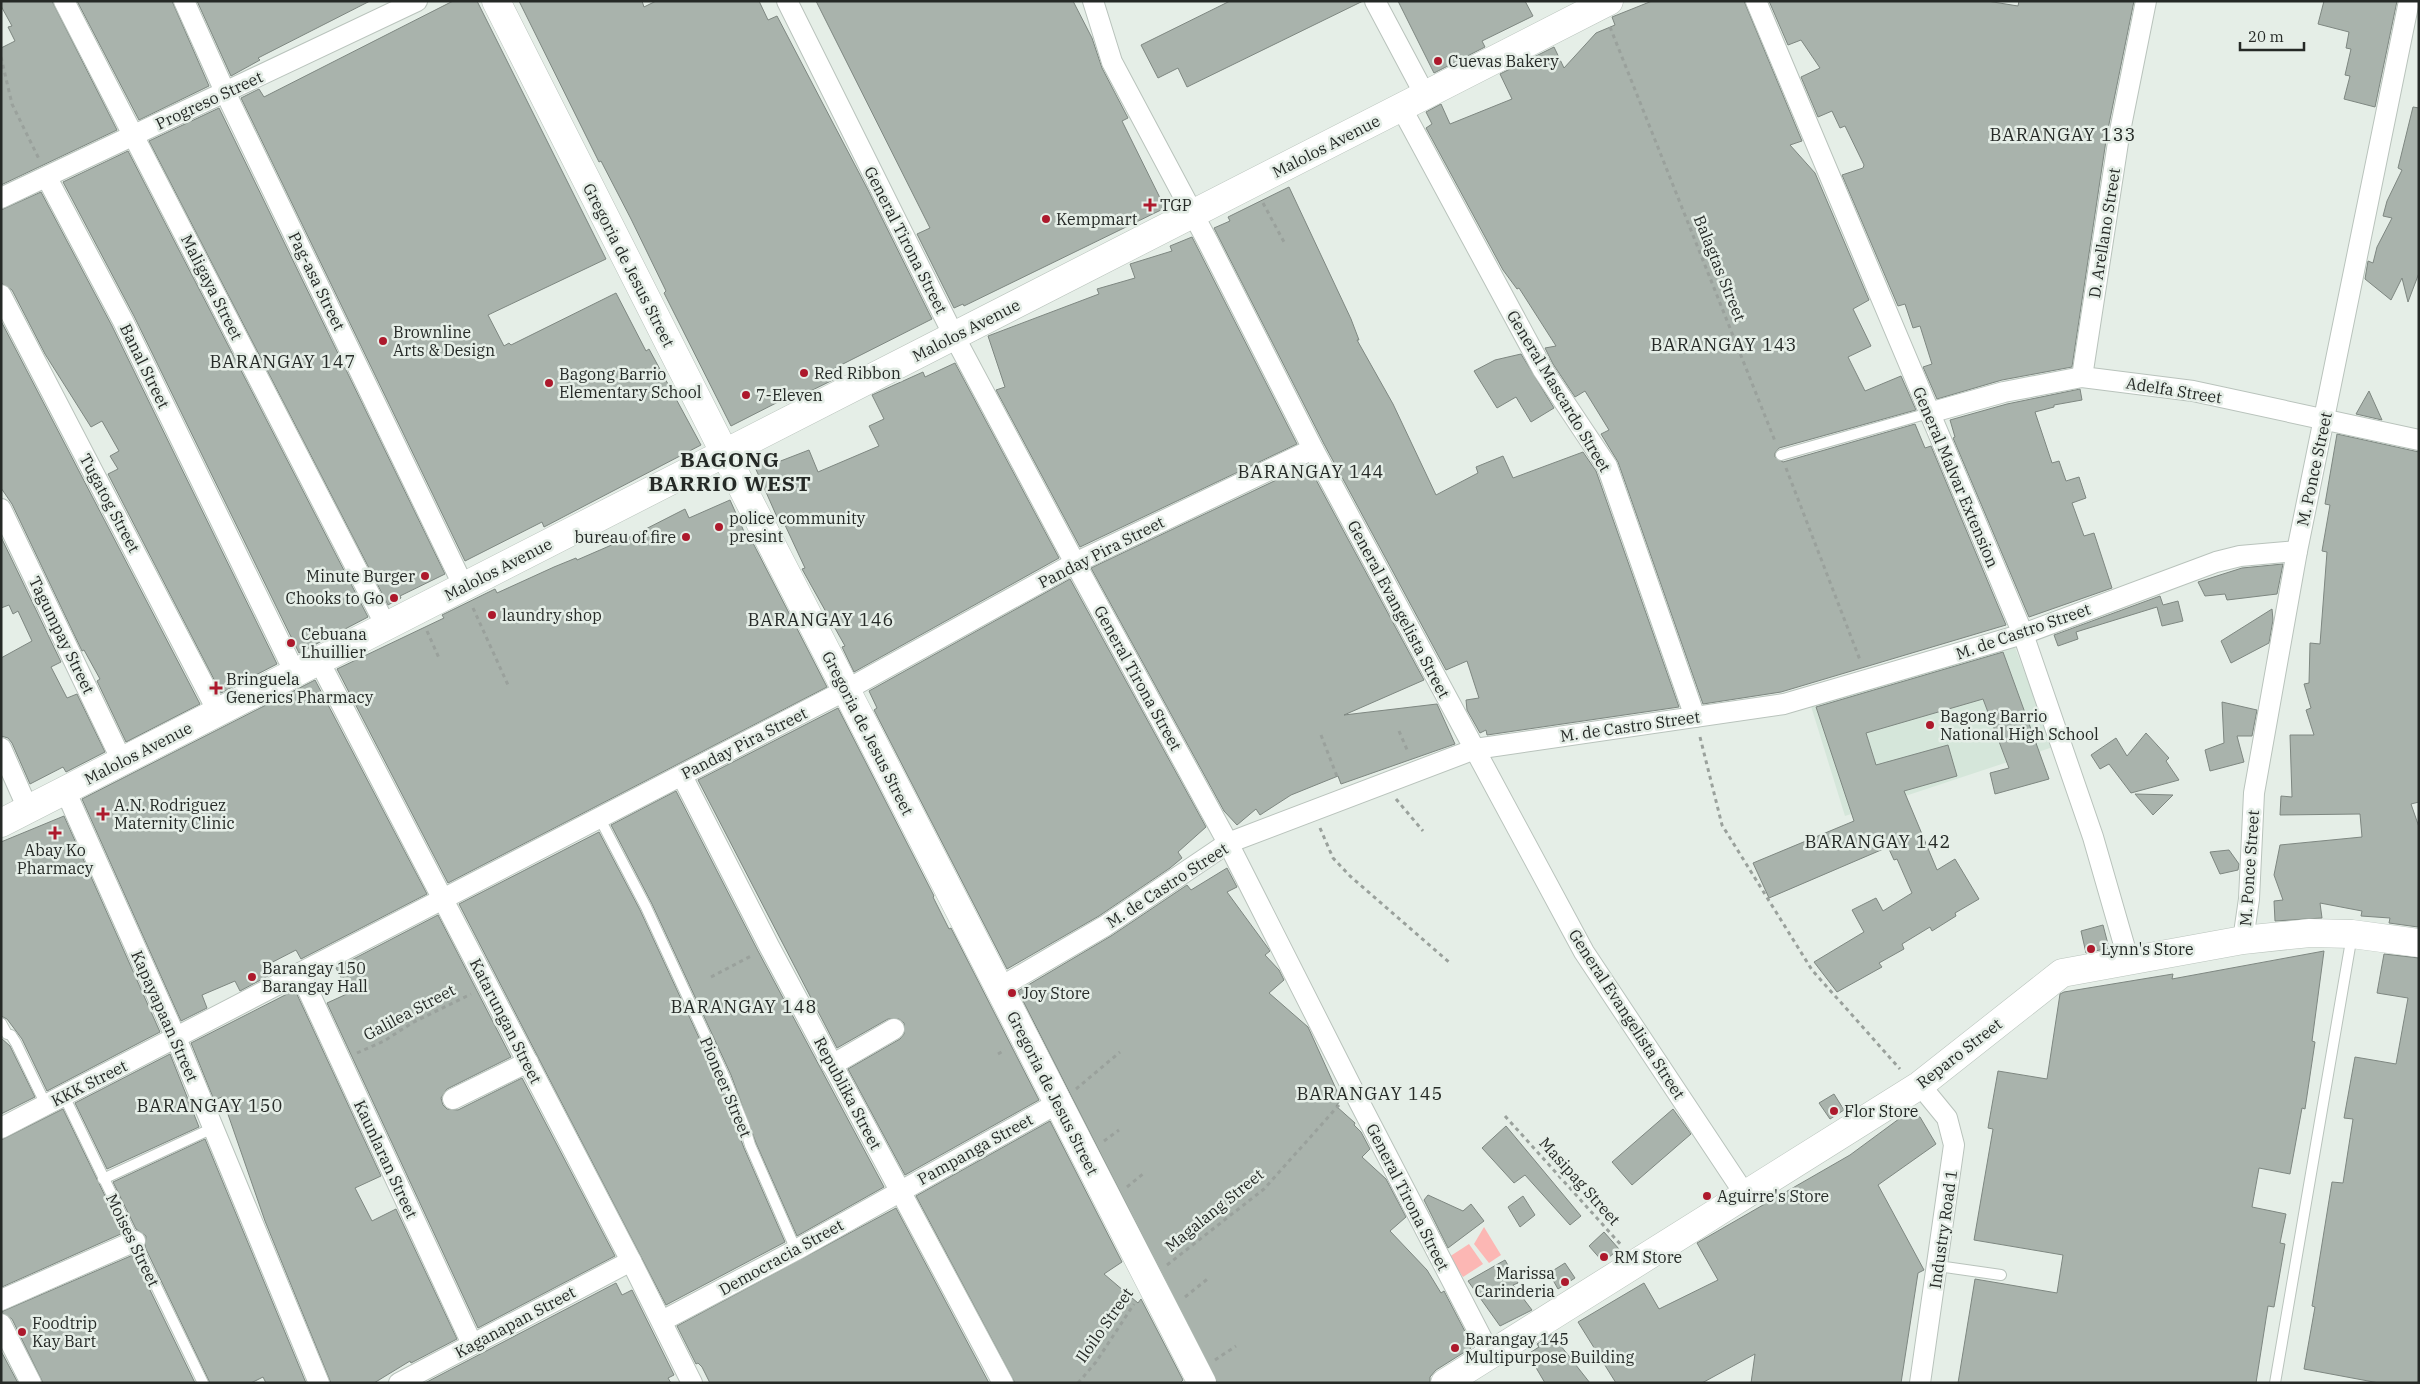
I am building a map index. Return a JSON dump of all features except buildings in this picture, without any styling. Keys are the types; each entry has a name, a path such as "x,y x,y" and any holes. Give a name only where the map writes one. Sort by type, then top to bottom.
{"street":[{"name":"Maligaya Street","path":"64,1 386,626"},
{"name":"Pag-asa Street","path":"184,1 226,94 467,594"},
{"name":"Progreso Street","path":"1,198 226,94 417,1"},
{"name":"Gregoria de Jesus Street","path":"496,1 725,454 1202,1383"},
{"name":"General Tirona Street","path":"787,1 954,336 1074,563 1228,843 1490,1354"},
{"name":"General Evangelista Street","path":"1094,1 1112,62 1313,449 1584,952 1746,1196"},
{"name":"General Mascardo Street","path":"1375,1 1413,101 1543,370 1607,466 1695,717"},
{"name":"General Malvar Extension","path":"1756,1 2023,634 2093,837 2129,962"},
{"name":"D. Arellano Street","path":"2082,377 2119,136 2146,1"},
{"name":"M. Ponce Street","path":"2243,940 2249,899 2254,793 2297,551 2409,1"},
{"name":"Malolos Avenue","path":"1,823 386,626 467,594 725,454 1606,3"},
{"name":"Banal Street","path":"47,178 123,321 295,673"},
{"name":"Tugatog Street","path":"1,295 218,712"},
{"name":"Adelfa Street","path":"1929,413 2004,392 2082,377 2193,391 2419,440"},
{"name":"Panday Pira Street","path":"176,1038 846,690 1074,563 1313,449"},
{"name":"Tagumpay Street","path":"1,509 122,761"},
{"name":"M. de Castro Street","path":"999,988 1105,926 1228,843 1474,749 1784,704 2023,634 2216,562 2240,556 2297,551"},
{"name":"Katarungan Street","path":"319,661 662,1321 692,1383"},
{"path":"1,748 28,809"},
{"name":"Republika Street","path":"682,776 769,946 1003,1383"},
{"name":"Kapayapaan Street","path":"65,790 176,1038 319,1383"},
{"name":"Reparo Street","path":"1445,1383 1746,1196 1920,1085 2054,977 2073,970 2129,962 2243,940 2310,933 2352,934 2419,943"},
{"name":"Kaunlaran Street","path":"300,973 472,1344"},
{"path":"832,1065 894,1030"},
{"name":"KKK Street","path":"1,1128 176,1038"},
{"path":"453,1100 528,1062"},
{"name":"Industry Road 1","path":"1920,1085 1947,1118 1953,1134 1954,1145 1920,1383"},
{"name":"Pampanga Street","path":"900,1191 1058,1103"},
{"name":"Democracia Street","path":"662,1321 796,1250 900,1191"},
{"path":"1,1300 134,1241"},
{"name":"Kaganapan Street","path":"409,1381 472,1344 630,1261"},
{"path":"1,1324 31,1383"}],"lane":[{"path":"1781,455 1929,413"},
{"name":"Pioneer Street","path":"600,819 646,907 725,1078 750,1145 796,1250"},
{"path":"2275,1383 2352,934"},
{"name":"Moises Street","path":"1,1023 104,1179 203,1383"},
{"path":"104,1179 213,1128"},
{"path":"1938,1266 2001,1275"}],"path":[{"name":"Balagtas Street","path":"1606,3 1868,680"},
{"path":"1,57 12,104 47,178"},
{"path":"1252,184 1284,242"},
{"path":"467,594 508,684"},
{"path":"1321,735 1342,788"},
{"path":"1700,737 1722,825 1812,970 1895,1065"},
{"path":"1392,793 1423,831"},
{"path":"1318,824 1333,858 1350,876 1450,963"},
{"path":"711,977 769,946"},
{"name":"Galilea Street","path":"341,1060 384,1041 412,1023 437,1010 441,1010 487,984"},
{"path":"1058,1103 1120,1052"},
{"name":"Magalang Street","path":"1149,1281 1159,1271 1264,1189 1353,1090"},
{"name":"Masipag Street","path":"1505,1116 1638,1263"},
{"path":"1166,1312 1210,1277"},
{"name":"Iloilo Street","path":"1078,1383 1096,1362 1149,1281"}],"shaded area":[{"name":"Bagong Barrio National High School","path":"2013,642 2053,747 1845,816 1810,703"},
{"path":"1484,1227 1501,1255 1489,1263 1474,1244"},
{"path":"1469,1244 1483,1264 1463,1277 1449,1257"}],"place":[{"name":"Cuevas Bakery","path":"1438,61"},
{"name":"TGP","path":"1150,205"},
{"name":"Kempmart","path":"1046,219"},
{"name":"Brownline Arts & Design","path":"383,341"},
{"name":"Red Ribbon","path":"804,373"},
{"name":"Bagong Barrio Elementary School","path":"549,383"},
{"name":"7-Eleven","path":"746,395"},
{"name":"police community presint","path":"719,527"},
{"name":"bureau of fire","path":"686,537"},
{"name":"Minute Burger","path":"425,576"},
{"name":"Chooks to Go","path":"394,598"},
{"name":"laundry shop","path":"492,615"},
{"name":"Cebuana Lhuillier","path":"291,643"},
{"name":"Bringuela Generics Pharmacy","path":"216,688"},
{"name":"Bagong Barrio National High School","path":"1930,725"},
{"name":"A.N. Rodriguez Maternity Clinic","path":"103,814"},
{"name":"Abay Ko Pharmacy","path":"55,833"},
{"name":"Lynn's Store","path":"2091,949"},
{"name":"Barangay 150 Barangay Hall","path":"252,977"},
{"name":"Joy Store","path":"1012,993"},
{"name":"Flor Store","path":"1834,1111"},
{"name":"Aguirre's Store","path":"1707,1196"},
{"name":"RM Store","path":"1604,1257"},
{"name":"Marissa Carinderia","path":"1565,1282"},
{"name":"Foodtrip Kay Bart","path":"22,1332"},
{"name":"Barangay 145 Multipurpose Building","path":"1455,1348"}],"district":[{"name":"BARANGAY 133","path":"2063,135"},
{"name":"BARANGAY 143","path":"1724,345"},
{"name":"BARANGAY 147","path":"283,362"},
{"name":"BAGONG BARRIO WEST","path":"730,472"},
{"name":"BARANGAY 144","path":"1311,472"},
{"name":"BARANGAY 146","path":"821,620"},
{"name":"BARANGAY 142","path":"1878,842"},
{"name":"BARANGAY 148","path":"744,1007"},
{"name":"BARANGAY 145","path":"1370,1094"},
{"name":"BARANGAY 150","path":"210,1106"}]}
